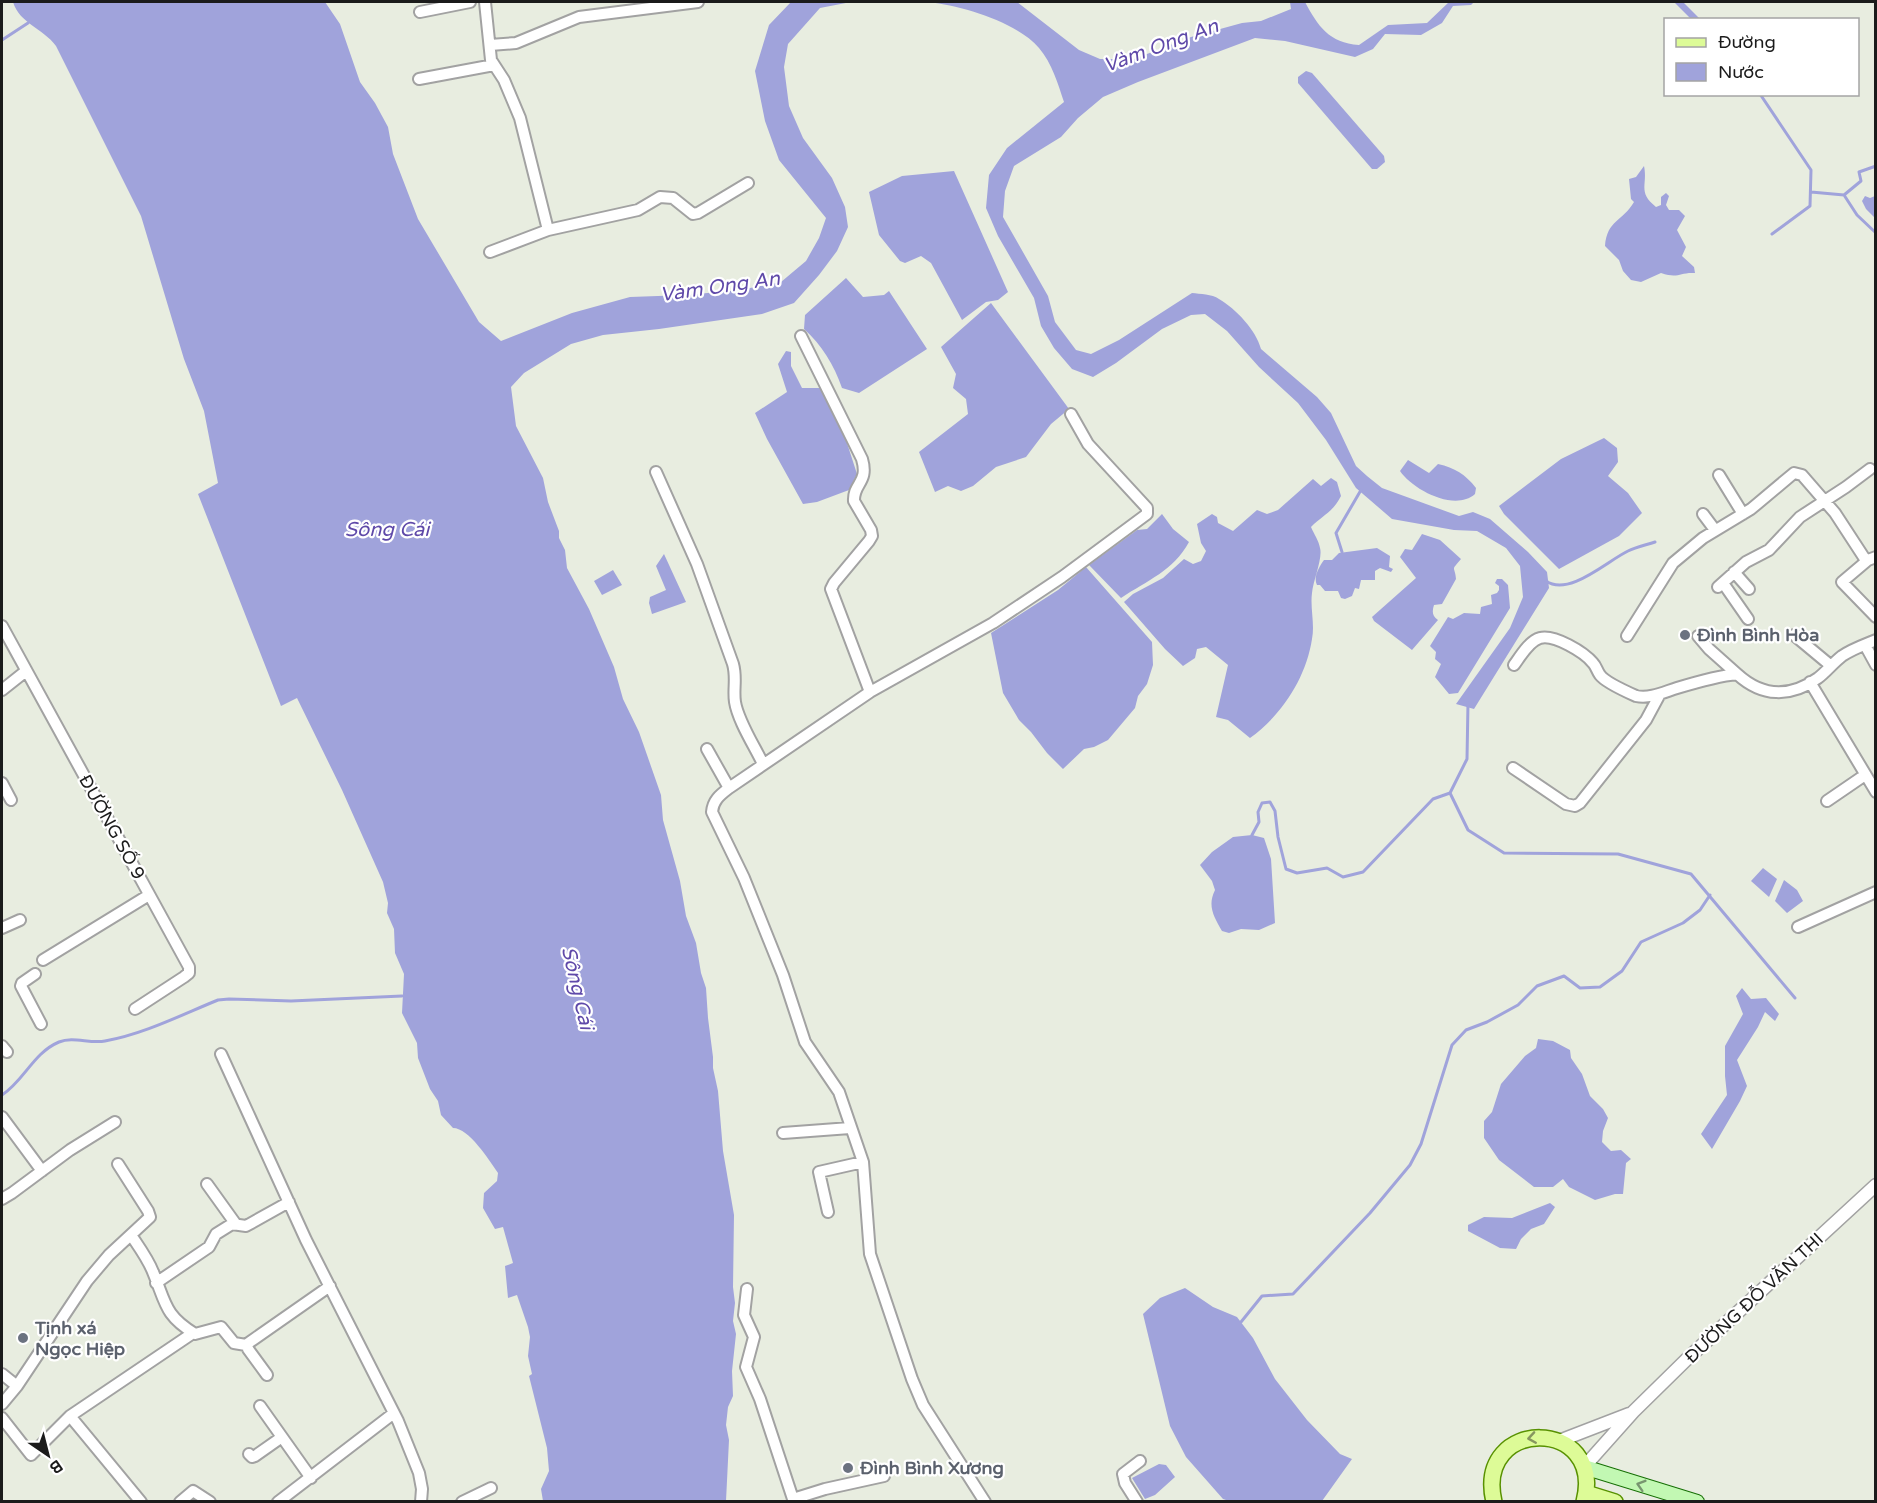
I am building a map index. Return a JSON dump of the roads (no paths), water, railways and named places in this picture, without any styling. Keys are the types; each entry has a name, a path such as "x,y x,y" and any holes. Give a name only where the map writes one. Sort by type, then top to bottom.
{"main road":[{"path":"1492,1499 1493,1472 1499,1458 1510,1446 1524,1439 1540,1436 1559,1441 1580,1458 1586,1473 1585,1497 1615,1502"},
{"path":"1584,1467 1697,1502"}],"street":[{"path":"420,12 470,2"},
{"path":"485,2 491,60 504,80 520,118 548,230"},
{"path":"490,45 516,43 579,17 698,2"},
{"path":"419,79 494,65"},
{"path":"490,252 548,230 638,210 660,197 673,198 693,214 748,183"},
{"path":"801,336 865,469 854,501 871,530 872,536 831,589 870,692"},
{"path":"985,1502 923,1405 912,1379 870,1254 863,1162 840,1092 805,1042 783,975 752,898 712,812 715,801 729,788 764,764 870,692 993,623 1062,577 1147,514 1147,508 1088,444 1071,414"},
{"path":"1748,619 1720,585 1754,557 1769,550 1800,517 1870,470"},
{"path":"656,472 697,564 733,664 736,675 737,710 764,764"},
{"path":"1627,636 1673,563 1715,530 1743,514 1789,476 1798,472 1835,513 1865,559 1872,558"},
{"path":"1719,475 1743,514"},
{"path":"1703,514 1715,530"},
{"path":"1872,558 1842,582 1875,617"},
{"path":"1734,572 1749,589"},
{"name":"ĐƯỜNG SỐ 9","path":"2,626 189,967 189,973 135,1008"},
{"path":"1794,635 1830,665"},
{"path":"1698,636 1709,650 1749,685 1771,693 1797,690 1821,676 1830,665 1848,652 1870,642 1875,665"},
{"path":"1514,664 1531,644 1540,638 1550,639 1564,643 1584,654 1594,664 1600,676 1642,697 1660,694 1719,676 1737,674"},
{"path":"2,690 26,671"},
{"path":"1810,682 1875,792"},
{"path":"1513,768 1566,804 1575,806 1580,803 1646,720 1660,694"},
{"path":"707,749 729,788"},
{"path":"1827,801 1865,775"},
{"path":"2,783 11,800"},
{"path":"1798,927 1875,892"},
{"path":"43,960 149,895"},
{"path":"2,928 20,920"},
{"path":"35,974 21,986 41,1024"},
{"path":"221,1054 289,1202 394,1413 419,1473 422,1489 421,1502"},
{"path":"2,1117 42,1171"},
{"path":"2,1199 70,1150 115,1122"},
{"path":"783,1133 850,1128"},
{"path":"828,1212 819,1172 863,1162"},
{"path":"2,1404 17,1386 82,1287 109,1255 150,1217 118,1164"},
{"path":"207,1184 235,1223 246,1226 289,1202"},
{"name":"ĐƯỜNG ĐỖ VĂN THI","path":"1584,1467 1633,1412 1875,1185"},
{"path":"156,1283 209,1247 216,1234 235,1223"},
{"path":"131,1235 152,1268 168,1311 193,1333 201,1334 221,1328 234,1343 246,1345 330,1286"},
{"path":"747,1289 744,1315 754,1337 746,1367 760,1399 793,1500 825,1489 884,1476"},
{"path":"2,1418 31,1455 70,1416 193,1333"},
{"path":"246,1345 267,1375"},
{"path":"2,1374 17,1386"},
{"path":"260,1406 311,1478"},
{"name":"ĐƯỜNG ĐỖ VĂN THI","path":"1559,1441 1633,1412"},
{"path":"278,1502 394,1413"},
{"path":"70,1416 141,1502"},
{"path":"249,1454 252,1457 255,1456 282,1437"},
{"path":"1137,1502 1125,1483 1123,1474 1140,1461"},
{"path":"462,1502 491,1488"},
{"path":"180,1502 193,1491 210,1502"}],"water":[{"name":"Sông Cái","path":"13,2 325,2 340,24 360,82 388,127 393,154 418,219 479,322 501,341 572,313 630,297 740,290 781,282 806,261 819,238 826,218 779,160 765,121 755,71 769,25 791,2 851,2 820,8 788,44 784,67 789,106 803,138 832,178 845,207 848,227 837,251 819,275 794,303 762,314 603,335 571,344 524,373 511,387 516,426 543,478 548,502 559,531 559,538 565,550 567,568 589,609 614,667 623,699 639,732 661,795 663,820 706,988 723,1151 734,1215 733,1287 735,1303 733,1321 736,1334 732,1371 733,1396 728,1407 726,1425 729,1440 726,1501 543,1501 541,1489 549,1471 547,1448 529,1376 532,1374 528,1356 530,1337 528,1327 517,1295 508,1298 505,1266 513,1263 503,1227 495,1229 483,1208 484,1193 497,1181 498,1173 472,1139 466,1133 453,1128 441,1115 438,1101 430,1089 418,1058 417,1043 402,1013 404,974 395,953 394,929 387,913 388,903 383,882 342,790 297,698 281,706 198,494 218,483 204,411 184,359 141,216 56,46 21,16"},
{"path":"929,2 1017,2 1079,50 1100,59 1134,59 1191,37 1242,23 1261,21 1291,9 1290,2 1305,2 1320,26 1332,37 1349,44 1359,45 1388,25 1427,23 1449,2 1474,2 1471,5 1453,6 1442,23 1421,35 1385,34 1373,49 1355,57 1285,41 1255,38 1103,97 1078,118 1061,137 1014,166 1005,191 1003,217 1048,296 1055,322 1076,350 1091,354 1119,340 1192,293 1216,297 1232,308 1244,321 1255,335 1261,349 1317,397 1331,413 1356,466 1367,476 1382,488 1459,516 1473,512 1490,519 1528,552 1547,572 1549,588 1474,709 1456,704 1510,628 1523,597 1520,566 1506,548 1477,531 1454,530 1392,519 1356,488 1326,440 1298,403 1259,367 1227,331 1205,314 1191,315 1162,329 1093,377 1072,369 1054,348 1041,326 1034,298 998,236 986,208 989,175 1007,148 1064,102 1054,74 1039,48 1017,30 973,11"},
{"path":"1674,2 1683,2 1699,18 1690,18"},
{"path":"1306,71 1312,73 1384,156 1385,162 1377,169 1372,169 1298,83 1298,77"},
{"path":"1644,166 1644,188 1650,202 1656,207 1661,205 1661,197 1666,193 1669,196 1666,205 1669,210 1679,210 1685,216 1677,230 1686,247 1682,256 1694,267 1695,273 1672,275 1661,273 1641,282 1631,280 1623,271 1619,260 1605,246 1606,237 1612,226 1634,202 1631,199 1629,179 1636,177"},
{"path":"954,171 1008,292 998,300 986,302 962,320 931,263 921,256 905,263 900,261 879,235 869,192 902,176"},
{"path":"1865,196 1870,198 1875,196 1875,218 1862,201"},
{"path":"846,278 863,297 884,295 889,291 927,349 859,393 842,388 827,356 804,329 805,315"},
{"path":"991,303 1069,409 1051,424 1026,457 996,467 973,486 961,491 948,486 935,492 919,452 968,414 966,399 953,388 956,374 941,347"},
{"path":"786,351 791,352 791,366 802,388 823,388 847,443 857,474 849,490 817,502 803,504 755,413 787,392 778,364"},
{"path":"1604,438 1617,448 1618,462 1608,476 1628,493 1642,513 1619,536 1559,569 1504,514 1499,506 1561,459"},
{"path":"1408,460 1429,473 1438,464 1455,470 1472,483 1476,488 1475,494 1457,501 1446,500 1424,491 1400,471"},
{"path":"1331,478 1337,482 1341,496 1331,510 1311,527 1321,552 1312,593 1313,633 1309,654 1298,681 1282,707 1262,729 1250,738 1228,720 1216,717 1228,665 1206,647 1197,649 1195,658 1183,666 1124,602 1133,594 1163,578 1184,559 1193,564 1201,561 1206,551 1201,543 1197,524 1212,514 1217,517 1218,523 1233,531 1257,510 1267,514 1278,510 1313,479 1321,486"},
{"path":"1162,514 1173,529 1189,542 1168,568 1121,598 1089,565 1137,530 1147,529"},
{"path":"1422,534 1440,540 1461,559 1454,569 1456,579 1442,604 1434,605 1433,613 1438,620 1412,650 1374,621 1372,617 1416,578 1400,557 1405,549 1412,550"},
{"path":"1377,548 1390,556 1389,567 1393,569 1391,572 1380,568 1375,571 1375,580 1361,580 1359,589 1355,588 1352,596 1345,599 1341,598 1338,591 1325,591 1317,585 1316,575 1324,560 1332,560 1339,553"},
{"path":"664,554 686,602 652,614 650,597 666,590 656,566"},
{"path":"1086,567 1152,642 1153,665 1147,684 1138,696 1135,708 1108,740 1084,749 1063,769 1019,720 1003,693 991,633 1058,590"},
{"path":"613,570 622,585 602,595 594,581"},
{"path":"1497,579 1502,579 1508,585 1510,608 1458,693 1449,694 1435,677 1441,664 1435,659 1436,652 1430,646 1448,617 1453,619 1464,613 1480,614 1481,607 1492,604 1491,595 1499,590 1499,586 1495,583"},
{"path":"1252,835 1264,838 1271,859 1275,923 1259,930 1241,929 1229,933 1222,931 1214,916 1212,901 1215,890 1212,881 1200,865 1212,852 1233,837"},
{"path":"1763,868 1777,879 1769,897 1751,881"},
{"path":"1784,880 1797,890 1803,901 1787,913 1775,901"},
{"path":"1742,988 1751,999 1766,998 1779,1014 1775,1021 1765,1012 1737,1060 1747,1086 1712,1149 1701,1134 1727,1095 1725,1046 1743,1014 1736,996"},
{"path":"1538,1039 1553,1041 1570,1050 1571,1058 1582,1074 1590,1096 1603,1109 1608,1118 1602,1142 1611,1151 1621,1150 1631,1159 1626,1163 1623,1194 1595,1200 1569,1187 1563,1179 1553,1187 1534,1187 1499,1160 1484,1138 1484,1121 1492,1112 1501,1084 1525,1056 1536,1048"},
{"path":"1550,1203 1555,1207 1544,1224 1531,1229 1521,1239 1516,1249 1500,1248 1468,1231 1468,1225 1484,1217 1512,1218"},
{"path":"1185,1288 1213,1307 1237,1317 1253,1338 1275,1379 1307,1420 1340,1454 1352,1459 1322,1501 1229,1501 1223,1499 1186,1457 1170,1426 1143,1314 1160,1298"},
{"path":"1159,1464 1166,1465 1175,1477 1155,1495 1145,1499 1132,1478"}],"waterway":[{"path":"2,40 28,23"},
{"path":"1761,96 1811,170 1810,206 1772,234"},
{"path":"1844,195 1861,181 1859,172 1876,166"},
{"path":"1811,192 1844,195 1857,215 1876,233"},
{"path":"1342,552 1336,533 1361,490"},
{"path":"1546,581 1555,585 1577,581 1628,551 1655,542"},
{"path":"1468,703 1467,759 1450,793 1468,830 1504,853 1618,854 1691,874 1795,998"},
{"path":"1252,835 1259,822 1258,812 1262,803 1270,802 1275,811 1278,837 1286,869 1297,873 1327,868 1343,877 1363,872 1433,799 1450,793"},
{"path":"1241,1322 1262,1296 1293,1294 1370,1213 1410,1165 1421,1144 1452,1045 1466,1030 1487,1022 1518,1005 1537,986 1564,976 1580,988 1600,987 1622,971 1641,942 1683,923 1700,910 1710,895"},
{"path":"2,1095 17,1082 42,1053 59,1042 64,1040 99,1042 120,1038 162,1024 218,1000 291,1001 402,996"}],"place":[{"name":"Đình Bình Hòa","path":"1685,635"},
{"name":"Tịnh xá Ngọc Hiệp","path":"23,1338"},
{"name":"Đình Bình Xương","path":"848,1468"}],"water label":[{"name":"Vàm Ong An","path":"1161,46"},
{"name":"Vàm Ong An","path":"720,287"}]}
